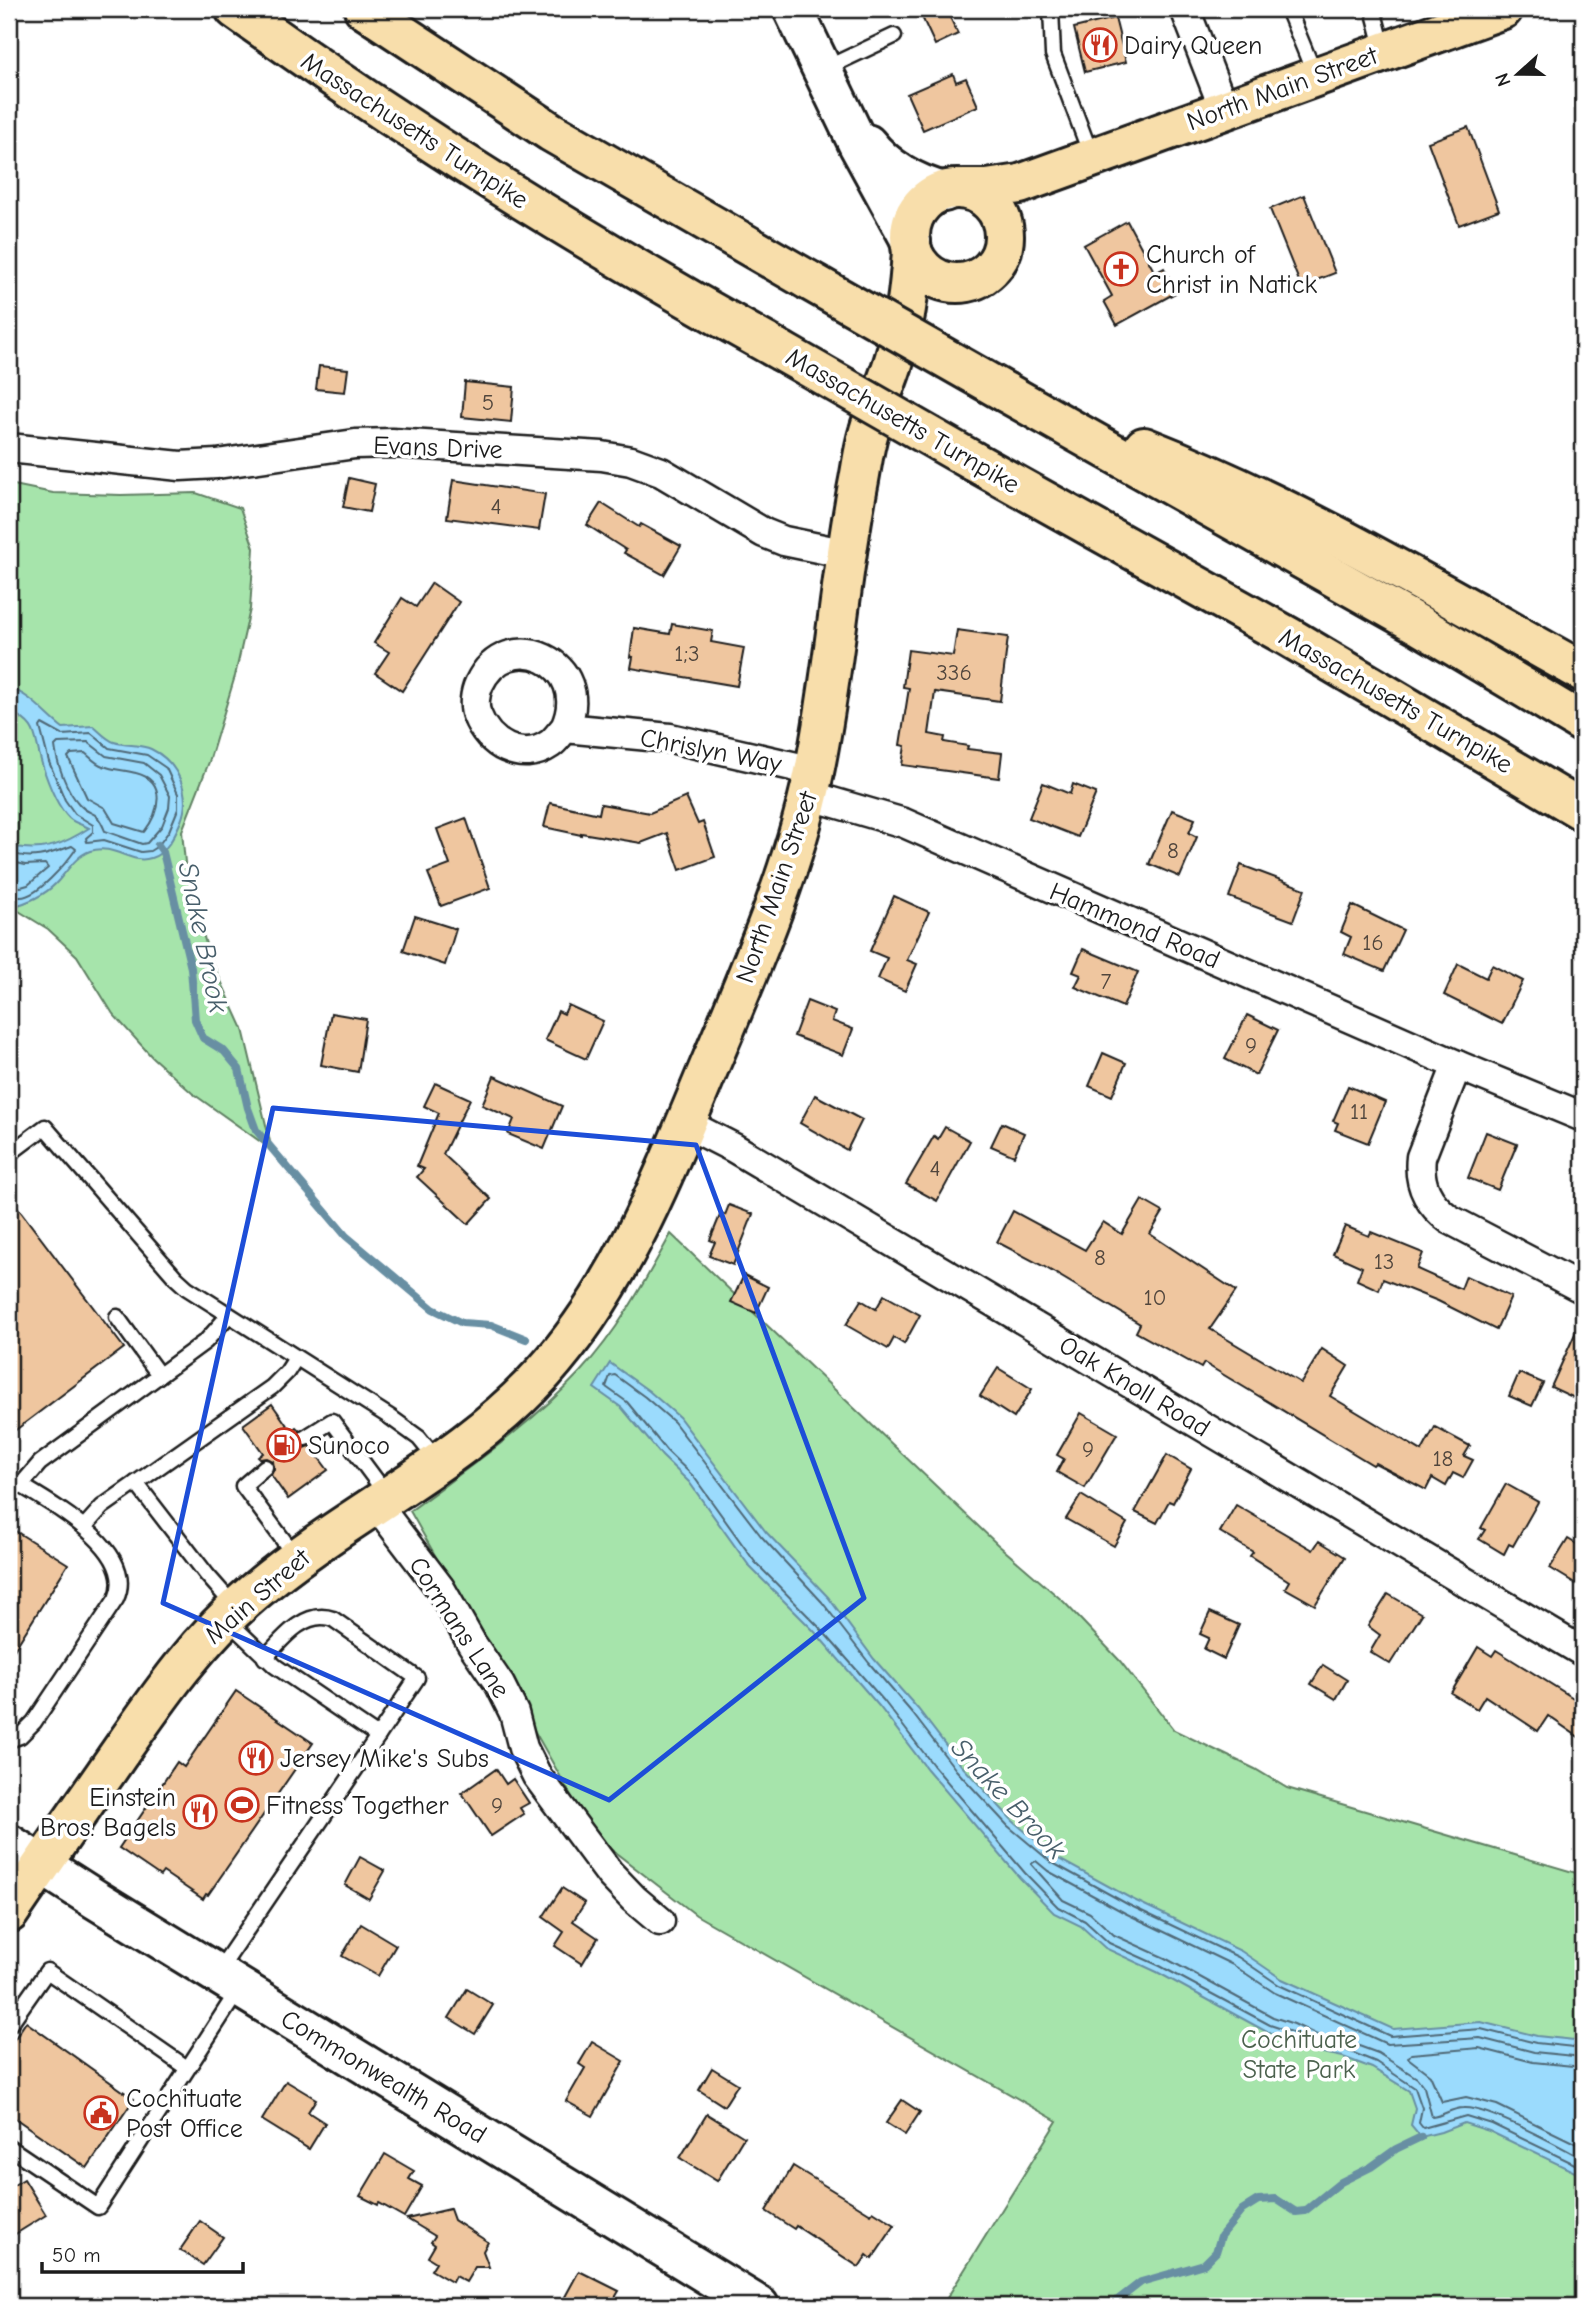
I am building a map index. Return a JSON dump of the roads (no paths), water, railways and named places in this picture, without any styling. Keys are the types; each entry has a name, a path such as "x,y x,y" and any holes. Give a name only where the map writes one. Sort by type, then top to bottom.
{"main road":[{"name":"Massachusetts Turnpike","path":"235,9 316,67 470,169 972,461 1334,663 1583,811"},
{"path":"364,9 551,132 1419,625 1583,723"},
{"path":"793,9 844,115 912,245 918,262 938,279 951,283 969,282 988,272 1003,249 1003,223 988,200 977,193 954,191 915,181 883,162 844,115"},
{"name":"North Main Street","path":"954,191 1020,184 1503,9"},
{"name":"North Main Street","path":"1003,249 1027,206 1049,180 1076,163"},
{"path":"912,245 912,223 918,211 926,201 954,191"},
{"name":"North Main Street","path":"569,1342 602,1294 628,1247 685,1123 783,882 811,783 858,482 869,432 895,358 908,297 912,245"},
{"name":"North Main Street","path":"895,358 928,318 969,282"},
{"path":"1005,392 1180,461 1254,494 1339,537 1583,672"},
{"name":"Main Street","path":"9,1913 170,1682 231,1614 297,1558 438,1461 510,1406 539,1378 569,1342"},
{"name":"Commonwealth Road","path":"9,1844 747,2303"}],"street":[{"path":"1185,9 1224,109"},
{"name":"Evans Drive","path":"9,448 180,466 217,464 355,444 392,443 602,456 631,461 662,472 764,533 784,541 847,554"},
{"name":"Chrislyn Way","path":"565,728 670,738 811,783"},
{"name":"Hammond Road","path":"811,783 1457,1065 1583,1117"},
{"path":"1457,1065 1421,1157 1420,1169 1425,1193 1431,1203 1449,1219 1583,1289"},
{"name":"Oak Knoll Road","path":"685,1123 726,1143 1583,1652"},
{"name":"Cormans Lane","path":"382,1500 500,1685 514,1713 526,1755 542,1783 610,1874 660,1921"}],"lane":[{"path":"1051,9 1054,54 1076,163"},
{"path":"1288,9 1315,76"},
{"path":"1373,9 1384,51"},
{"path":"822,70 894,36"},
{"path":"9,1154 45,1127 176,1278 228,1316 405,1428 419,1438 438,1461"},
{"path":"9,1740 20,1736 34,1723 120,1592 120,1583 112,1559 100,1541 85,1526 15,1482 206,1341 228,1316"},
{"path":"117,1317 159,1375"},
{"path":"85,1526 102,1507 272,1387 296,1359"},
{"path":"304,1438 332,1421 382,1500"},
{"path":"265,1467 243,1486 297,1558"},
{"path":"136,1483 265,1658 378,1736"},
{"path":"9,2147 98,2207 187,2068 228,1981 378,1736 417,1678 333,1619 317,1616 289,1632 265,1658"},
{"path":"9,2025 47,1971 187,2068"}],"water":[{"path":"9,688 31,700 63,728 93,726 111,741 147,747 169,762 180,780 185,800 181,821 166,848 156,856 143,859 107,850 90,851 76,860 55,885 40,896 18,905 9,899 9,840 15,847 45,847 63,842 89,828 71,820 60,807 44,770 34,732 19,716 9,711"},
{"path":"610,1363 679,1417 766,1532 828,1597 874,1659 918,1709 961,1765 1013,1821 1055,1857 1132,1899 1241,1951 1282,1979 1393,2029 1481,2022 1537,2036 1583,2041 1583,2176 1489,2131 1464,2123 1421,2137 1411,2125 1415,2108 1409,2091 1372,2068 1343,2057 1314,2051 1288,2038 1267,2032 1157,1972 1105,1948 1081,1926 1054,1913 1020,1878 927,1769 879,1706 814,1631 750,1567 689,1482 662,1456 622,1408 594,1388"}],"waterway":[{"name":"Snake Brook","path":"158,845 163,852 191,968 195,1020 203,1038 224,1051 239,1069 256,1130 346,1236 433,1309 462,1323 491,1325 526,1339"},
{"path":"1110,2306 1141,2282 1204,2264 1216,2252 1221,2236 1242,2210 1258,2200 1276,2199 1296,2212 1305,2211 1341,2182 1421,2137"}],"place":[{"name":"Dairy Queen","path":"1100,45"},
{"name":"Church of Christ in Natick","path":"1121,269"},
{"name":"Sunoco","path":"284,1445"},
{"name":"Jersey Mike's Subs","path":"256,1758"},
{"name":"Fitness Together","path":"242,1805"},
{"name":"Einstein Bros. Bagels","path":"200,1812"},
{"name":"Cochituate Post Office","path":"101,2113"}],"park label":[{"name":"Cochituate State Park","path":"1299,2054"}]}
